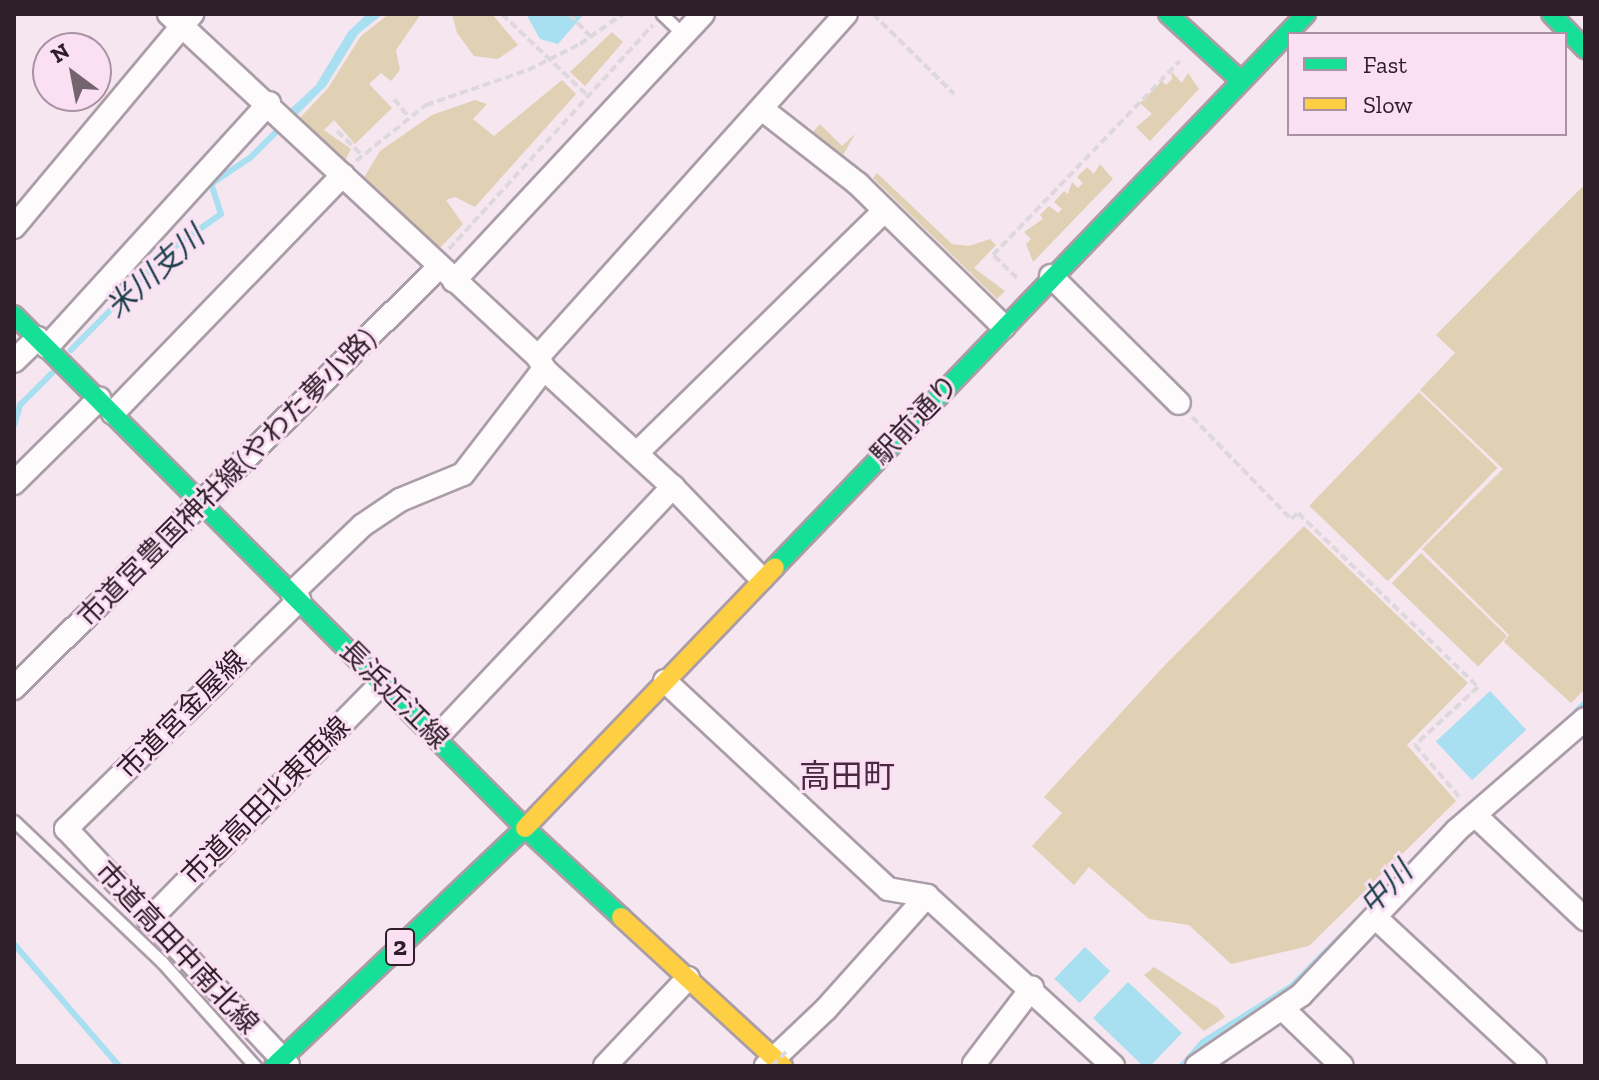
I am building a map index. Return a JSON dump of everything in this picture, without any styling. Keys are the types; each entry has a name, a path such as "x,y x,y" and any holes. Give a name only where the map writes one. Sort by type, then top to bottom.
{"main road":[{"path":"1168,14 1241,81"},
{"name":"駅前通り","path":"1289,32 1306,14"},
{"path":"1551,14 1585,49"},
{"name":"駅前通り","path":"525,828 761,578 1287,34"},
{"name":"長浜近江線","path":"14,315 383,682 525,828 776,1061"},
{"name":"2","path":"282,1064 525,828"}],"street":[{"name":"市道宮豊国神社線(やわた夢小路)","path":"14,688 703,14"},
{"name":"市道宮金屋線","path":"66,829 363,525 400,500 463,474 541,363 846,14"},
{"path":"14,227 180,18 673,487 761,578"},
{"path":"14,361 43,342 269,103"},
{"path":"762,109 884,211 1004,327"},
{"path":"14,483 106,406 343,175"},
{"path":"637,453 884,211"},
{"path":"1051,276 1179,403"},
{"path":"437,737 673,487"},
{"path":"665,681 888,889 927,896 1032,988 1113,1066"},
{"name":"市道高田北東西線","path":"149,920 383,682"},
{"path":"1197,1066 1282,1008 1376,918 1465,811 1585,719"},
{"path":"1465,811 1585,919"},
{"name":"市道高田中南北線","path":"66,829 282,1064"},
{"path":"776,1061 927,896"},
{"path":"1376,918 1535,1066"},
{"path":"605,1066 688,978"},
{"path":"974,1064 1032,988"},
{"path":"1282,1008 1342,1066"}],"lane":[{"path":"662,14 684,35"},
{"path":"14,821 162,962 255,1066"}],"path":[{"path":"502,14 588,96"},
{"path":"569,14 591,37"},
{"path":"343,175 408,116 446,95 505,81 550,60 623,14"},
{"path":"443,271 588,96 662,14"},
{"path":"873,14 954,94"},
{"path":"1022,282 993,255 1053,189 1184,56"},
{"path":"394,99 408,116"},
{"path":"337,131 362,155"},
{"path":"1179,403 1291,519 1298,513 1478,687 1415,745 1463,800 1465,811"}],"shaded area":[{"path":"389,14 421,14 396,50 400,70 391,81 381,73 369,84 392,108 355,144 334,120 324,130 351,149 343,164 298,120 328,88 361,36"},
{"path":"452,14 492,14 518,45 498,59 474,56 457,33"},
{"path":"612,32 623,42 585,86 570,72"},
{"path":"1171,71 1182,83 1188,73 1199,89 1150,141 1136,127 1152,114 1140,103 1162,81 1166,85 1172,79"},
{"path":"562,80 576,94 475,207 455,197 446,200 463,224 436,252 362,181 380,151 432,115 475,100 487,104 473,119 494,136"},
{"path":"820,124 842,146 855,134 839,162 810,135"},
{"path":"1100,164 1113,179 1033,262 1026,244 1031,239 1024,232 1043,219 1040,215 1049,206 1058,213 1062,209 1054,202 1064,191 1068,194 1072,182 1078,188 1083,183 1077,177 1087,167 1094,174"},
{"path":"877,173 952,244 969,246 990,239 996,245 974,268 1005,291 997,299 873,178"},
{"path":"1585,184 1585,689 1571,703 1504,642 1509,635 1422,549 1503,469 1420,390 1455,353 1436,335"},
{"path":"1419,392 1497,468 1388,581 1309,506"},
{"path":"1304,526 1468,683 1407,745 1456,801 1309,946 1231,964 1189,925 1149,919 1089,867 1074,885 1032,846 1062,813 1044,797 1163,667"},
{"path":"1421,553 1507,636 1478,667 1392,583"},
{"path":"1154,967 1218,1008 1225,1017 1204,1031 1144,975"}],"water":[{"path":"367,14 383,14 358,34 326,86 294,118 288,111 316,85 348,32"},
{"path":"526,14 584,14 558,44 540,39"},
{"path":"1490,691 1526,730 1472,780 1436,741"},
{"path":"1085,947 1110,971 1080,1003 1054,979"},
{"path":"1128,982 1182,1033 1150,1066 1143,1066 1093,1018"}],"waterway":[{"name":"米川支川","path":"71,350 170,250 221,214 211,184 251,157 281,127"},
{"name":"米川支川","path":"14,425 20,405 53,372"},
{"name":"中川","path":"1571,717 1585,703"},
{"name":"中川","path":"1182,1066 1203,1042 1292,986 1466,809"},
{"name":"米川支川","path":"14,944 119,1066"}],"traffic: fast":[{"path":"1168,14 1241,81"},
{"path":"1289,32 1306,14"},
{"path":"1551,14 1585,49"},
{"path":"775,567 1287,34"},
{"path":"14,315 525,828 621,917"},
{"path":"274,1066 525,828"}],"traffic: slow":[{"path":"525,828 775,567"},
{"path":"621,917 783,1066"}],"district":[{"name":"高田町","path":"847,776"}]}
